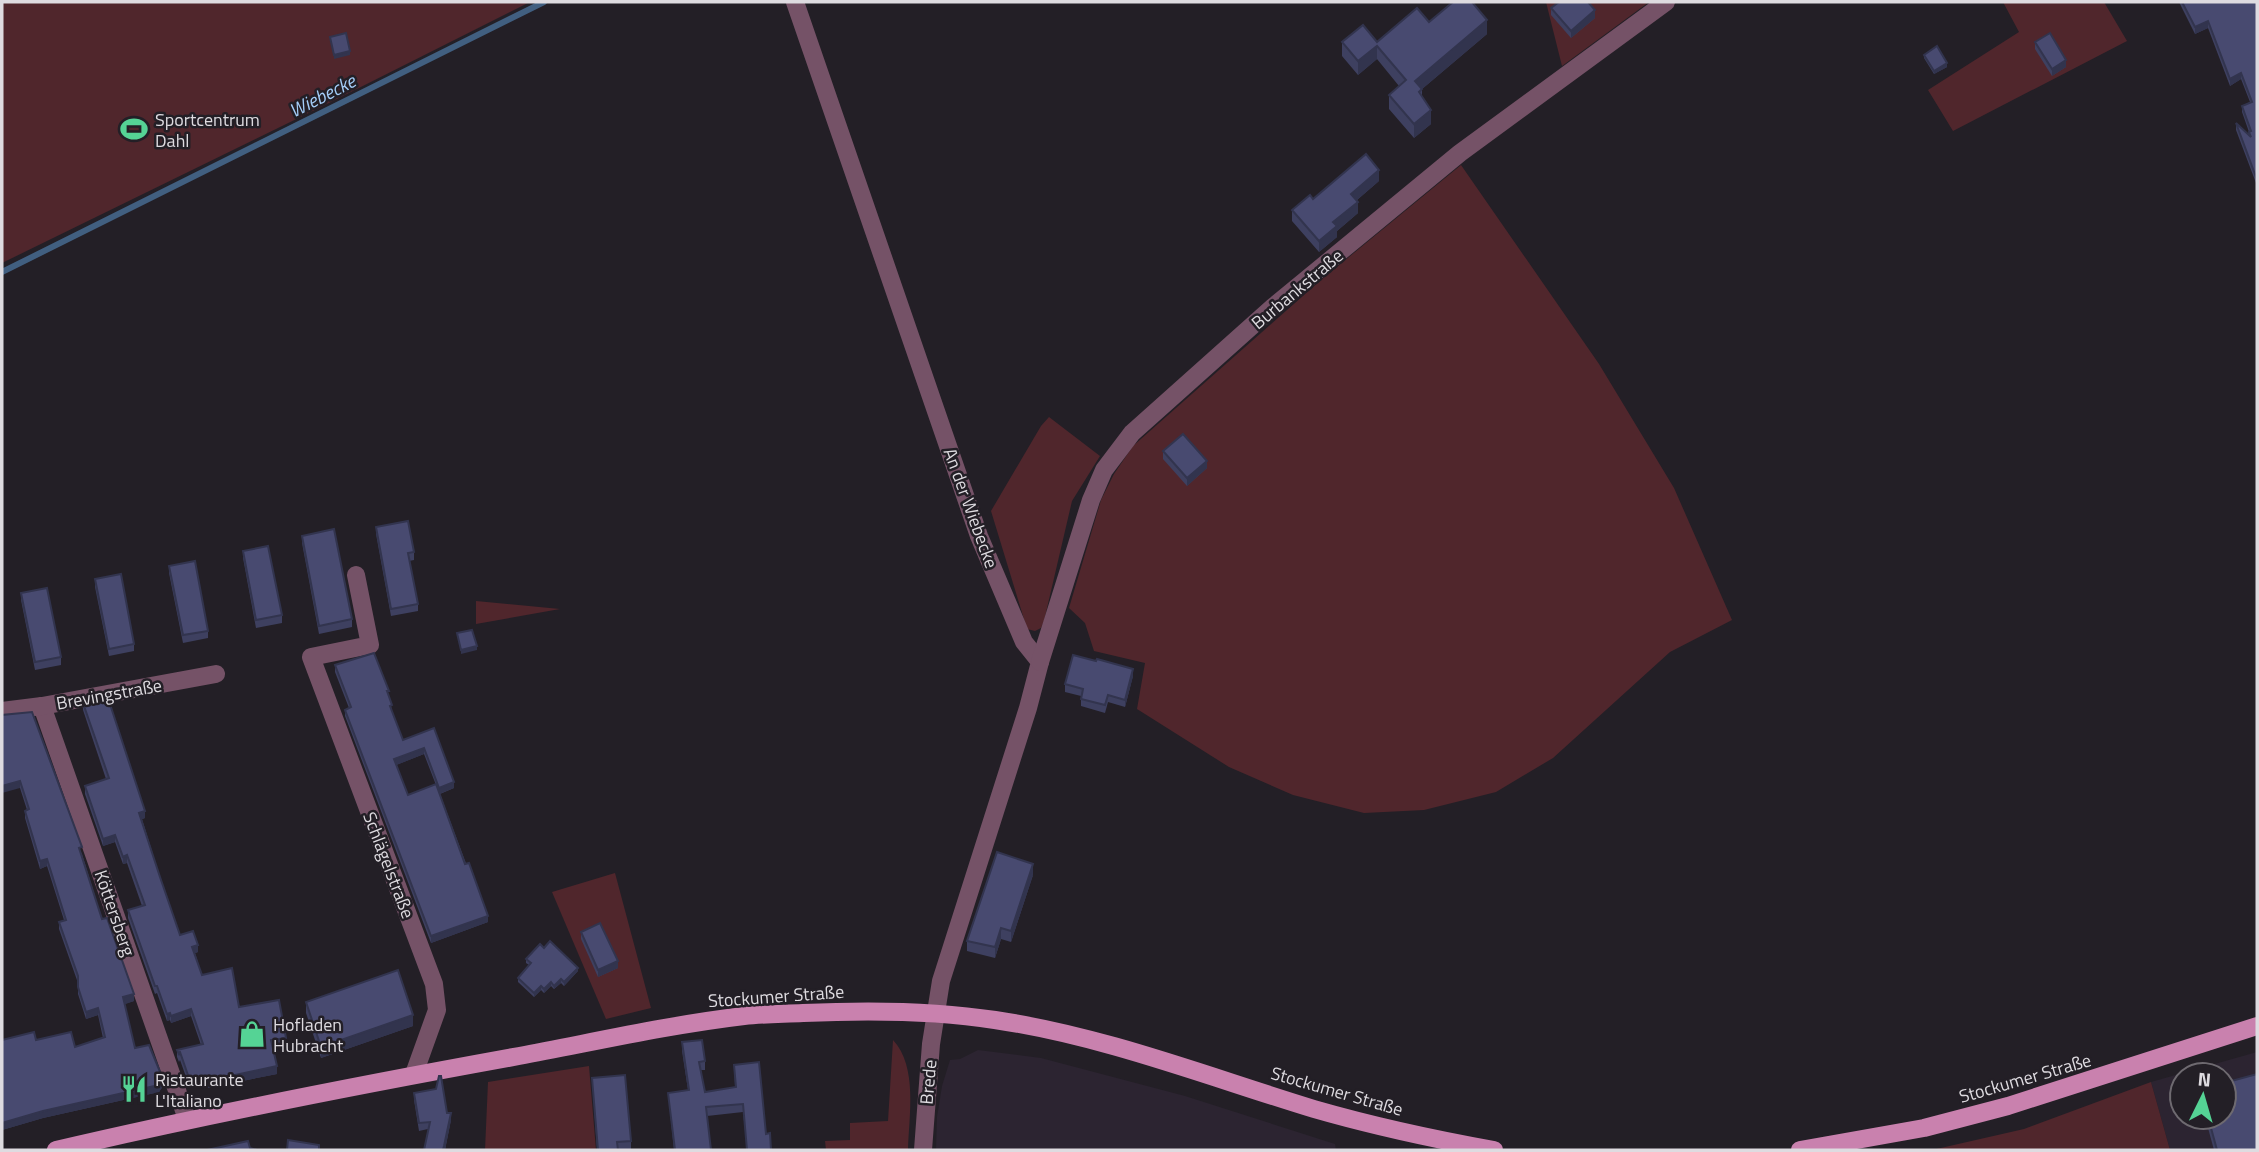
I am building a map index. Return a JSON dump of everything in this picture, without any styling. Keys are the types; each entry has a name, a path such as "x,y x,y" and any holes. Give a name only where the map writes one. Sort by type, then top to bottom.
{"main road":[{"name":"Stockumer Straße","path":"56,1150 187,1119 665,1027 749,1016 865,1010 996,1020 1073,1036 1376,1126 1494,1150"},
{"name":"Stockumer Straße","path":"1800,1150 1924,1128 2008,1106 2257,1026"}],"street":[{"name":"An der Wiebecke","path":"795,2 979,536 1024,642 1040,662"},
{"name":"Burbankstraße","path":"1040,662 1091,500 1104,470 1132,433 1273,307 1460,153 1666,2"},
{"name":"Schlägelstraße","path":"356,575 370,645 311,657 434,984 437,1010 414,1074"},
{"path":"934,1014 946,962 1028,708 1040,662"},
{"name":"Brevingstraße","path":"2,711 216,674"},
{"name":"Köttersberg","path":"43,706 187,1119"},
{"name":"Brede","path":"923,1150 934,1014"}],"shaded area":[{"name":"Sportcentrum Dahl","path":"2,2 530,2 2,263"},
{"path":"1546,2 1649,2 1562,66"},
{"path":"2003,2 2104,2 2127,41 1953,131 1928,90 2019,32"},
{"path":"1461,165 1599,364 1674,488 1732,620 1670,652 1553,758 1496,792 1424,810 1364,813 1293,795 1229,767 1137,709 1145,663 1094,651 1085,623 1069,608 1101,500 1133,446 1321,280"},
{"path":"1049,417 1100,456 1072,501 1044,621 1041,628 1035,631 1027,629 991,511"},
{"path":"476,601 560,609 476,624"},
{"path":"615,873 651,1008 606,1019 552,892"},
{"path":"893,1040 901,1051 909,1078 908,1150 826,1150 825,1141 850,1140 850,1123 888,1121"},
{"path":"978,1050 1041,1058 1185,1096 1335,1144 1336,1150 936,1150 937,1117 950,1060 960,1059"},
{"path":"2257,1052 2257,1150 2170,1150 2151,1082 2168,1077 2168,1131 2238,1131 2238,1061 2225,1061"},
{"path":"589,1066 596,1150 485,1150 488,1082"},
{"path":"2151,1082 2170,1150 1932,1150 2024,1129"}],"building":[{"path":"1453,2 1472,2 1487,20 1415,81 1422,89 1419,92 1431,110 1414,124 1389,95 1406,80 1377,46 1358,61 1342,42 1363,25 1377,42 1417,8 1429,22"},
{"path":"1559,2 1588,2 1595,10 1571,31 1551,8"},
{"path":"2182,2 2257,2 2256,177 2236,123 2251,137 2242,106 2252,102 2241,73 2230,79 2208,21 2195,27"},
{"path":"346,33 350,51 334,55 330,37"},
{"path":"2050,33 2066,60 2052,69 2035,42"},
{"path":"1937,46 1947,63 1934,71 1924,55"},
{"path":"1366,154 1379,170 1351,194 1358,202 1333,222 1337,226 1319,241 1292,210 1310,195 1313,199"},
{"path":"1183,434 1207,461 1187,478 1163,451"},
{"path":"408,521 414,552 408,553 418,604 391,609 376,527"},
{"path":"334,529 352,619 319,626 302,536"},
{"path":"268,546 282,615 256,620 243,551"},
{"path":"195,561 208,631 183,635 169,566"},
{"path":"121,574 134,644 109,649 95,579"},
{"path":"47,588 61,657 35,662 21,593"},
{"path":"472,630 477,646 461,650 457,633"},
{"path":"374,653 389,691 390,706 403,740 434,728 454,782 439,788 424,748 394,759 408,795 436,784 465,864 469,863 488,916 431,936 345,710 351,707 335,665"},
{"path":"1073,655 1133,669 1125,700 1108,695 1105,705 1081,699 1083,689 1065,684"},
{"path":"108,698 145,811 139,813 180,935 193,931 198,945 192,947 202,975 232,968 239,1007 279,1000 286,1038 271,1040 277,1066 207,1081 206,1077 190,1081 177,1050 203,1044 191,1009 171,1016 170,1013 167,1014 128,910 145,905 127,855 123,857 115,835 103,839 85,786 109,778 83,703"},
{"path":"32,712 82,847 79,848 102,919 107,918 134,994 123,997 135,1048 149,1045 163,1079 159,1085 2,1123 2,1040 34,1032 36,1040 71,1032 75,1047 105,1037 98,1008 86,1012 78,987 78,976 59,922 66,920 47,859 40,861 25,811 29,809 20,781 2,786 2,715"},
{"path":"997,852 1033,864 1011,931 1001,928 995,947 967,941"},
{"path":"600,923 618,961 598,970 581,932"},
{"path":"550,941 578,968 564,982 561,979 554,986 551,982 534,993 518,978 531,963 526,959 540,944 544,948"},
{"path":"398,970 413,1015 321,1047 306,1002"},
{"path":"702,1040 705,1061 699,1062 705,1092 736,1087 734,1065 759,1062 766,1134 770,1133 771,1150 747,1150 743,1104 706,1107 711,1150 675,1150 668,1093 689,1090 682,1042"},
{"path":"2257,1074 2257,1150 2217,1150 2212,1131 2238,1131 2238,1079"},
{"path":"625,1075 631,1141 617,1142 618,1150 598,1150 592,1078"},
{"path":"439,1076 447,1113 451,1113 443,1150 424,1150 430,1122 419,1123 414,1093 436,1089"},
{"path":"288,1140 319,1145 319,1150 287,1150"},
{"path":"248,1141 250,1148 257,1150 207,1150"}],"waterway":[{"name":"Wiebecke","path":"2,272 544,2"}],"place":[{"name":"Sportcentrum Dahl","path":"134,129"},
{"name":"Hofladen Hubracht","path":"252,1034"},
{"name":"Ristaurante L'Italiano","path":"134,1089"}]}
